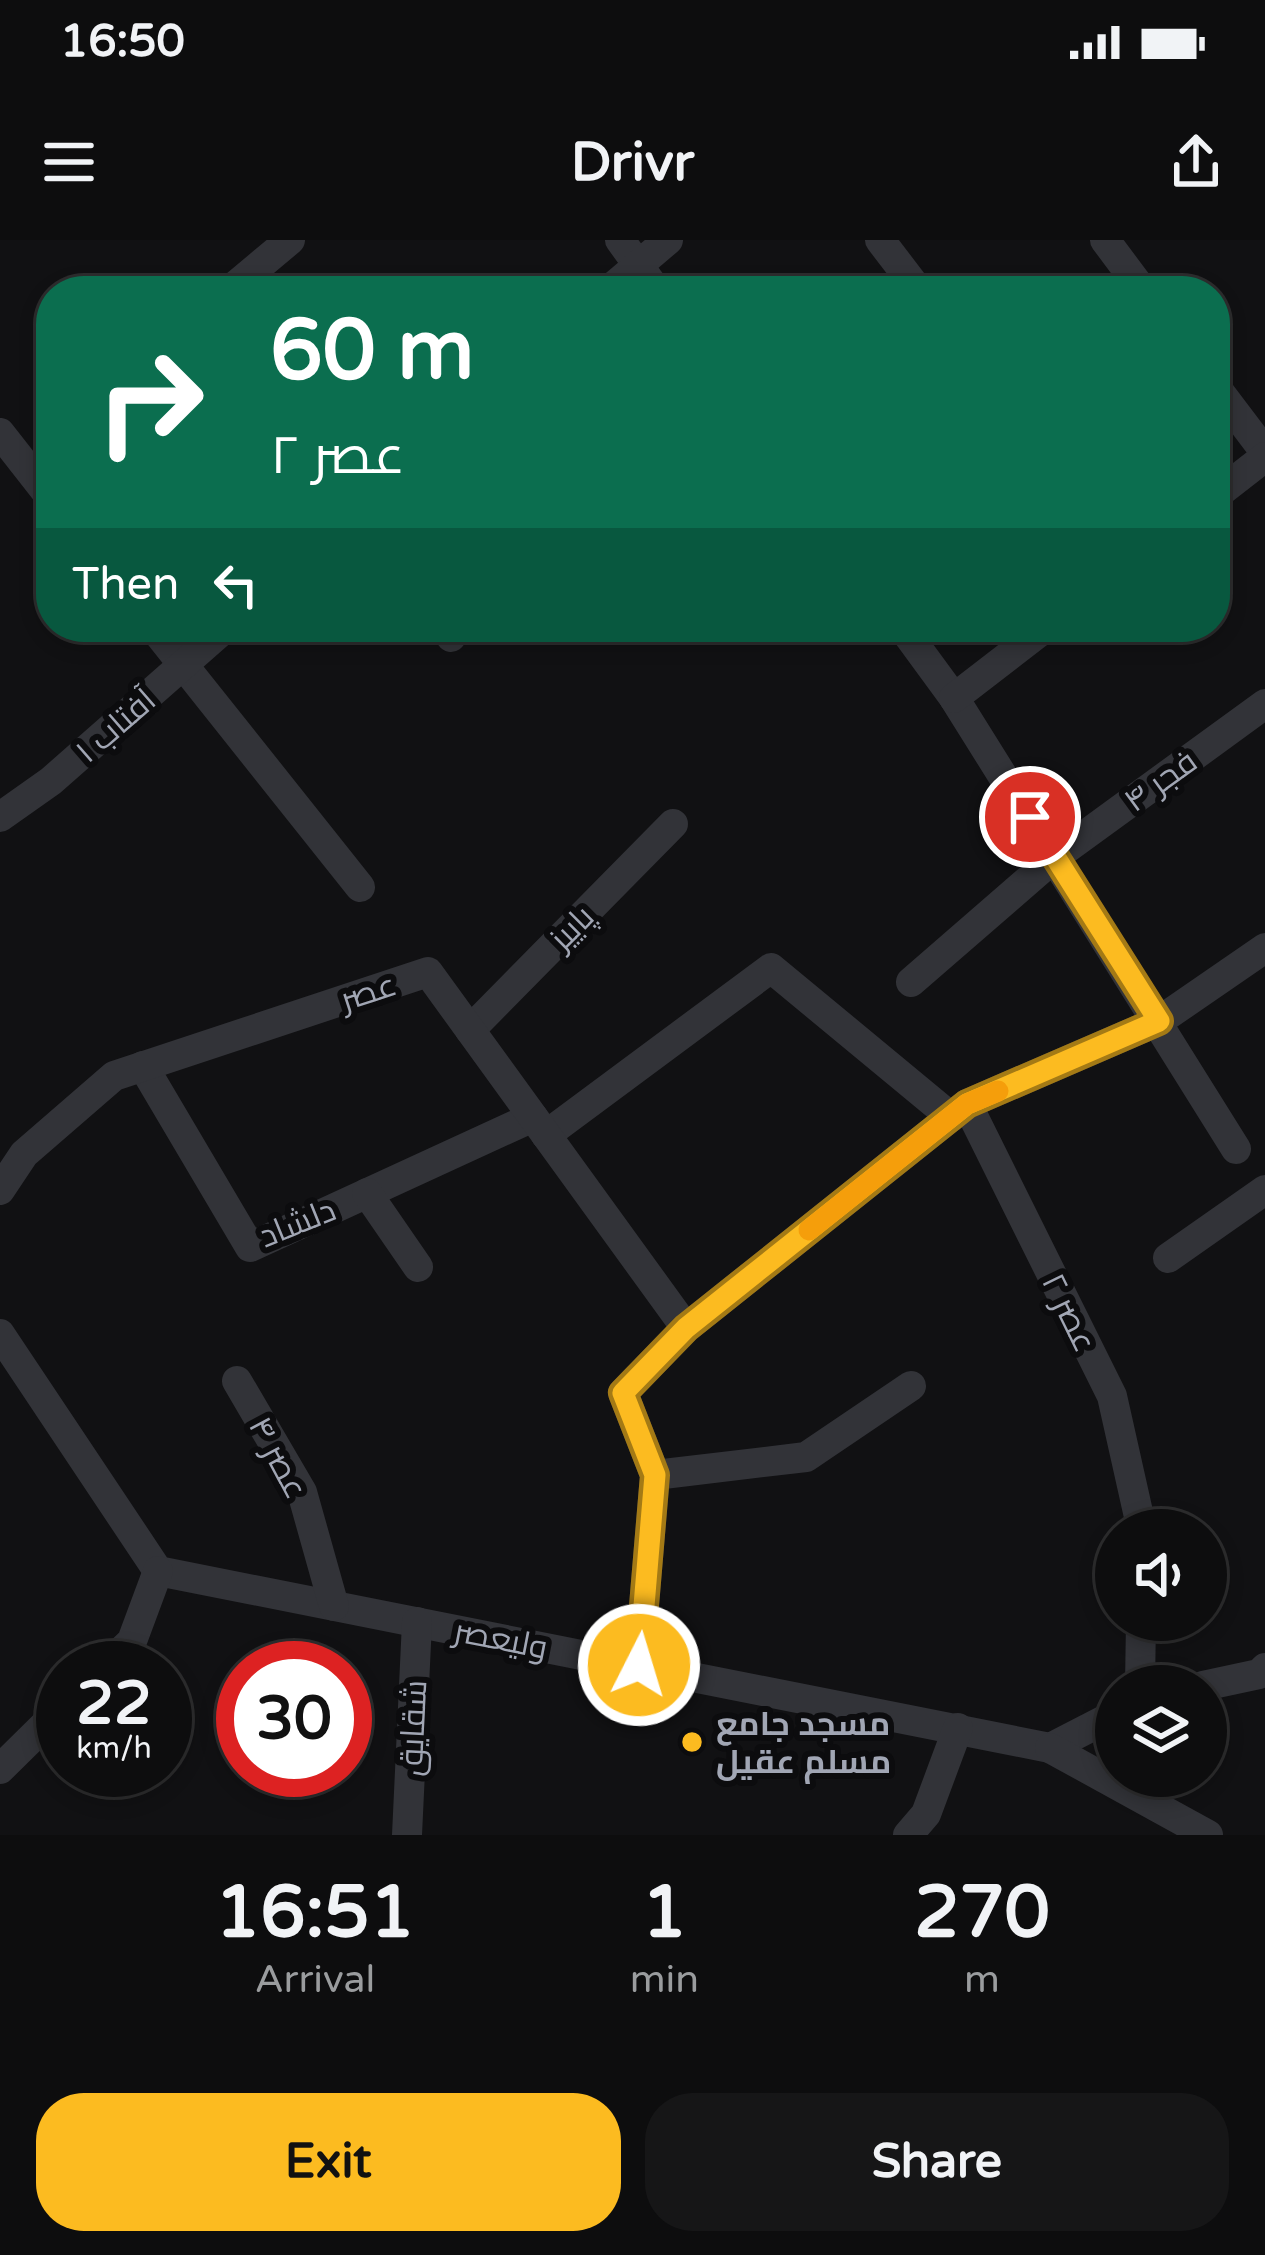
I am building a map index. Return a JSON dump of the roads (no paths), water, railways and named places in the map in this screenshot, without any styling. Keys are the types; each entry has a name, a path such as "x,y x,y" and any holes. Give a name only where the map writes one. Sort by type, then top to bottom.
{"street":[{"path":"247,276 290,240"},
{"path":"629,252 668,240"},
{"path":"880,240 908,276"},
{"path":"1105,240 1132,276"},
{"path":"1230,406 1265,454 1230,483"},
{"path":"0,433 36,478"},
{"path":"165,642 360,887"},
{"name":"آفتاب ۱","path":"0,817 51,781 209,642"},
{"path":"913,642 954,698 1236,1149"},
{"path":"954,698 1027,642"},
{"name":"فجر ۴","path":"911,982 1054,856 1265,704"},
{"name":"پاییز","path":"470,1030 673,824"},
{"path":"639,1665 655,1475 623,1393 686,1328 959,1111 1159,1021 1265,948"},
{"name":"دلشاد","path":"143,1066 250,1247 367,1193 540,1126 771,968 959,1111"},
{"name":"عصر","path":"0,1190 24,1154 114,1076 428,971 686,1328"},
{"name":"عصر ۲","path":"959,1111 1112,1396 1137,1509"},
{"path":"1168,1258 1265,1190"},
{"path":"367,1193 418,1267"},
{"path":"4,1347 158,1571 131,1641"},
{"name":"عصر ۴","path":"237,1381 302,1492 334,1606"},
{"path":"655,1475 806,1457 911,1386"},
{"name":"ولیعصر","path":"158,1571 1050,1748 1208,1835"},
{"name":"شقایق","path":"407,1835 417,1622"},
{"path":"1227,1681 1259,1674 1265,1668"},
{"path":"1050,1748 1095,1725"},
{"path":"908,1835 926,1814 958,1729"},
{"path":"0,1768 36,1734"}],"place":[{"name":"مسجد جامع مسلم عقیل","path":"692,1742"}]}
